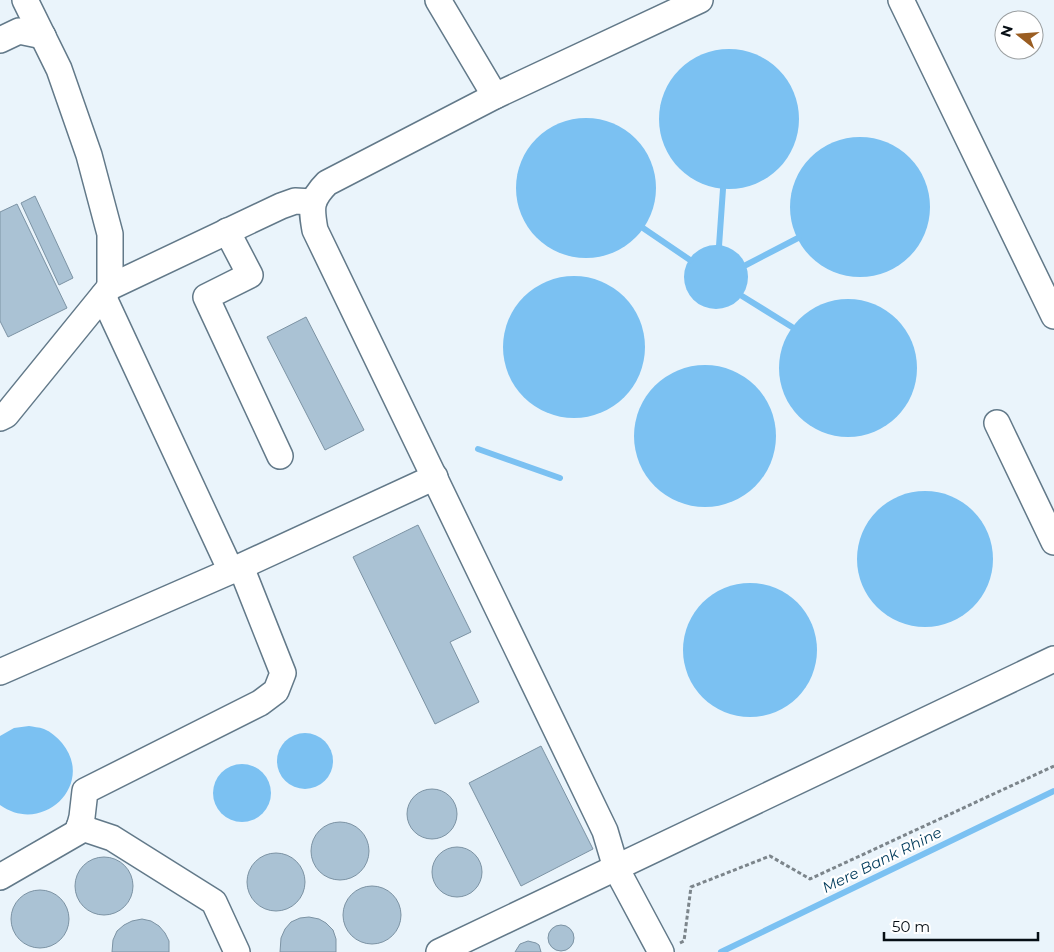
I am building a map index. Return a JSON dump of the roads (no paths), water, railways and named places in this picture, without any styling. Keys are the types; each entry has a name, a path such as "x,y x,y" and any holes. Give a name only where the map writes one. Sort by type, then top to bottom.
{"lane":[{"path":"0,877 78,832 85,791 260,703 276,691 283,673 106,291 110,234 99,190 70,97 59,69 25,0"},
{"path":"438,0 495,96"},
{"path":"669,948 616,868 606,831 316,230 313,202 318,192 327,183 495,96 700,0"},
{"path":"901,0 1054,316"},
{"path":"0,40 19,31 43,36"},
{"path":"0,418 6,415 106,291 281,206 295,201 313,202"},
{"path":"227,231 250,275 206,297 280,456"},
{"path":"997,423 1054,542"},
{"path":"0,672 236,569 435,477"},
{"path":"439,952 1054,659"},
{"path":"80,827 112,838 214,902 236,952"}],"water":[{"path":"729,49 743,50 756,54 768,60 779,69 788,80 794,92 798,105 798,133 794,146 788,158 779,169 768,178 756,184 743,188 729,189 715,188 702,184 690,178 679,169 670,158 664,146 660,133 659,119 660,105 664,92 670,80 679,69 690,60 702,54 715,50"},
{"path":"586,118 613,124 625,130 635,139 644,149 650,161 656,188 650,215 644,227 635,237 625,246 613,252 586,258 559,252 547,246 537,237 528,227 522,215 516,188 522,161 528,149 537,139 547,130 559,124"},
{"path":"860,137 887,143 899,149 909,158 918,168 924,180 930,207 924,234 918,246 909,256 899,265 887,271 860,277 833,271 821,265 811,256 802,246 796,234 790,207 796,180 802,168 811,158 821,149 833,143"},
{"path":"716,245 734,251 742,259 748,277 742,295 734,303 716,309 698,303 690,295 684,277 690,259 698,251"},
{"path":"574,276 588,277 601,281 624,297 640,320 644,333 644,361 640,374 624,397 601,413 588,417 574,418 560,417 547,413 524,397 508,374 504,361 503,347 504,333 508,320 524,297 547,281 560,277"},
{"path":"848,299 874,304 897,319 912,342 917,368 912,394 897,417 874,432 848,437 822,432 799,417 784,394 779,368 784,342 799,319 822,304"},
{"path":"705,365 719,366 732,370 745,377 755,386 764,396 771,409 775,422 775,450 771,463 764,476 755,486 745,495 732,502 719,506 705,507 691,506 678,502 665,495 655,486 646,476 639,463 635,450 634,436 635,422 639,409 646,396 655,386 665,377 678,370 691,366"},
{"path":"925,491 951,496 973,511 988,533 993,559 988,585 973,607 951,622 925,627 899,622 877,607 862,585 857,559 862,533 877,511 899,496"},
{"path":"750,583 776,588 798,602 812,624 817,650 812,676 798,698 776,712 750,717 724,712 702,698 688,676 683,650 688,624 702,602 724,588"},
{"path":"29,726 47,730 62,743 71,759 73,774 69,789 60,801 47,810 33,814 16,813 0,805 0,736 14,728"},
{"path":"305,733 316,735 325,741 331,750 333,761 331,772 325,781 316,787 305,789 294,787 285,781 279,772 277,761 279,750 285,741 294,735"},
{"path":"242,764 253,766 266,777 271,793 269,804 258,817 242,822 231,820 218,809 213,793 215,782 226,769"}],"waterway":[{"path":"719,246 723,189"},
{"path":"643,228 690,260"},
{"path":"746,265 798,238"},
{"path":"742,296 792,327"},
{"path":"478,449 560,478"},
{"name":"Mere Bank Rhine","path":"721,952 1054,791"}]}
